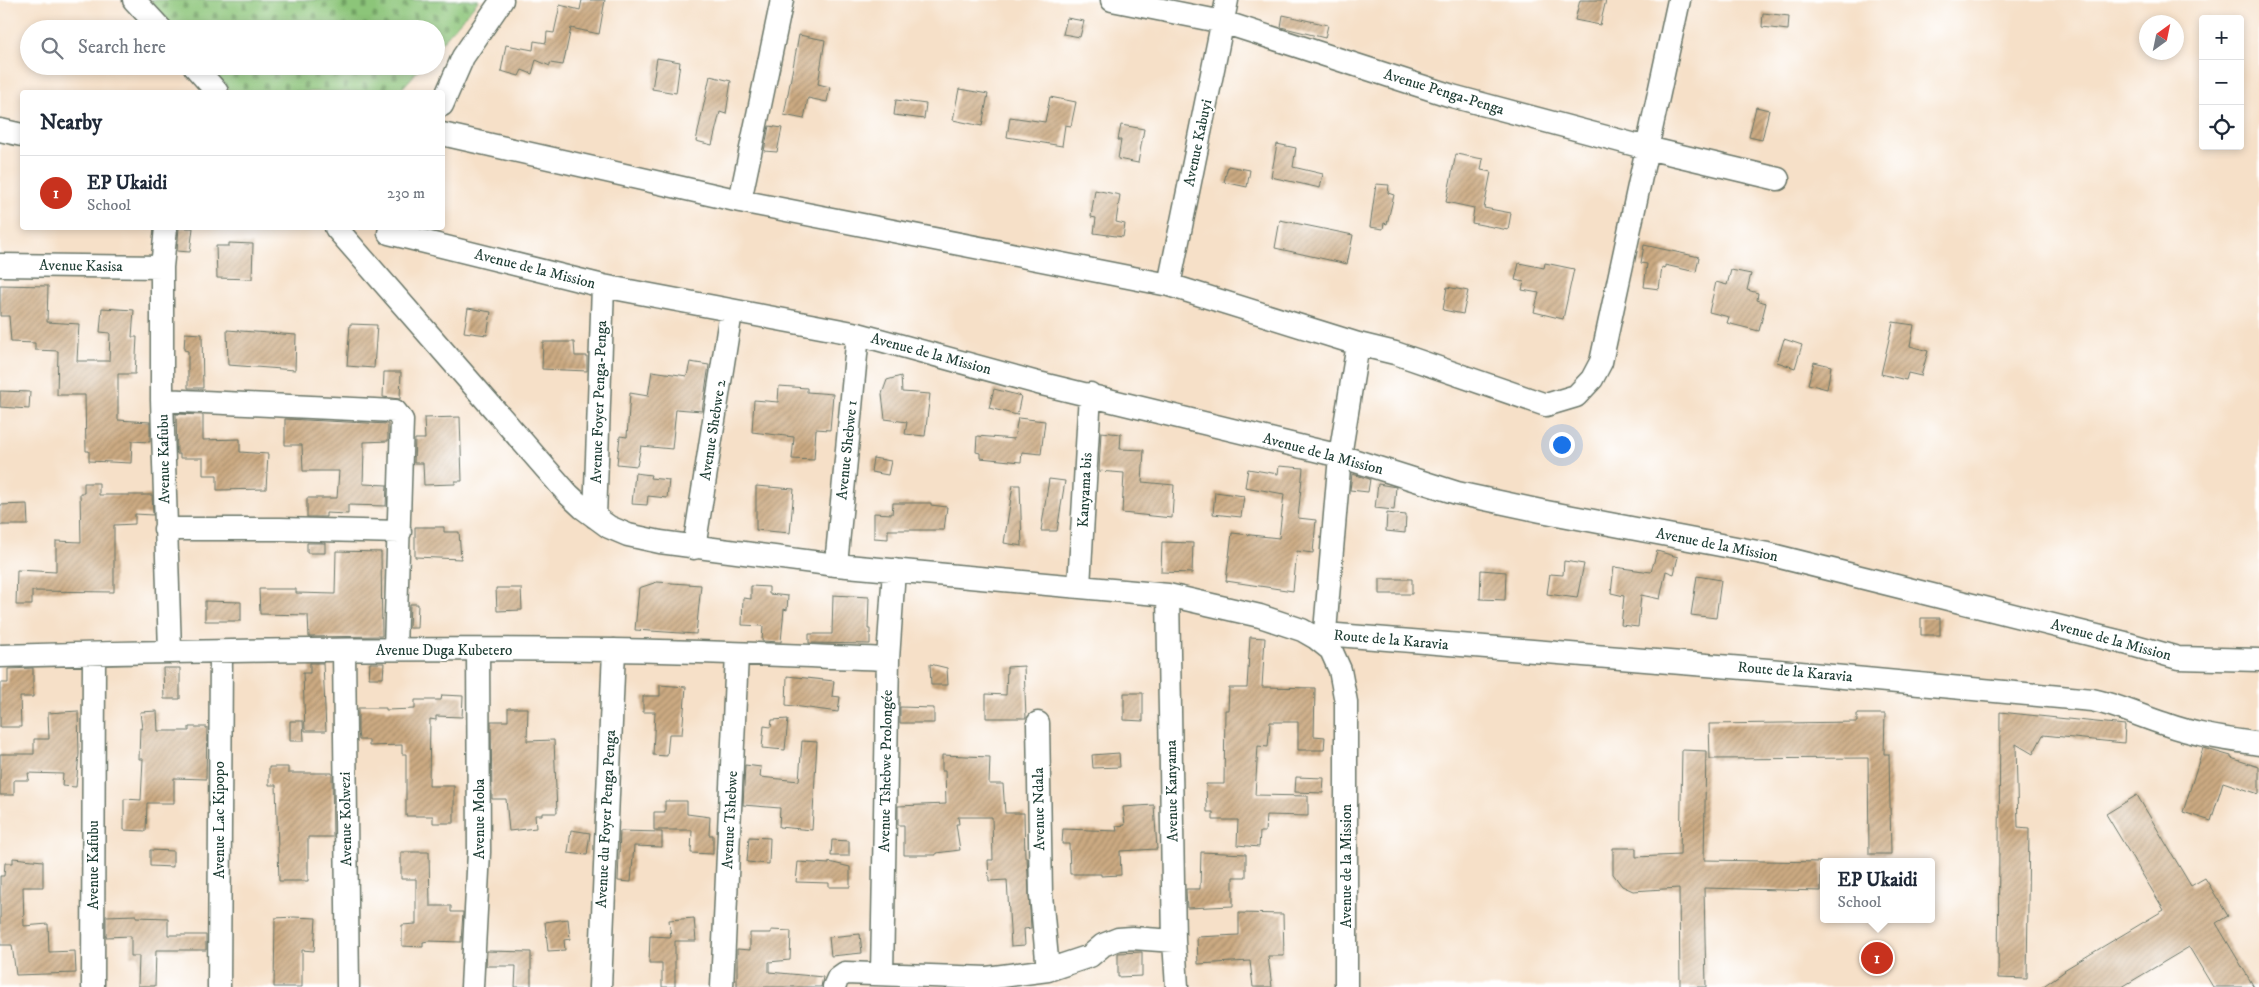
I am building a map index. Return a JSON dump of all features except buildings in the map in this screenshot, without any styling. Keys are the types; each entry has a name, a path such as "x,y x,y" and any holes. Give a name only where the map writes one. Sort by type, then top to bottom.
{"street":[{"path":"134,0 153,20"},
{"path":"445,98 463,57 502,0"},
{"path":"740,201 782,0"},
{"name":"Avenue Penga-Penga","path":"1112,0 1223,22 1452,96 1647,148 1778,178"},
{"name":"Avenue Kabuyi","path":"1169,285 1227,0"},
{"path":"445,135 740,201 1169,285 1358,344 1431,364 1534,403 1546,405 1576,396 1592,379 1601,362 1680,0"},
{"path":"202,75 215,90"},
{"path":"0,130 20,135"},
{"name":"Avenue Kafubu","path":"166,230 162,268 162,400 170,651"},
{"path":"364,261 390,230"},
{"name":"Avenue de la Mission","path":"390,230 603,286 731,312 858,334 1038,383 1090,394 1340,456 1457,493 1768,554 2126,643 2178,658 2259,660"},
{"name":"Avenue de la Mission","path":"340,232 568,494 595,517 628,535 694,548 836,565 1168,595 1279,621 1324,639 1340,670 1346,702 1346,987"},
{"name":"Avenue Kasisa","path":"0,264 162,268"},
{"name":"Avenue Foyer Penga-Penga","path":"595,517 603,286"},
{"name":"Avenue Shebwe 2","path":"694,548 731,312"},
{"name":"Avenue Shebwe 1","path":"836,565 858,334"},
{"path":"1324,639 1340,456 1358,344"},
{"name":"Kanyama bis","path":"1079,586 1090,394"},
{"path":"162,400 394,411 402,420 395,649"},
{"path":"166,529 281,528 400,532"},
{"name":"Avenue Tshebwe Prolongée","path":"882,973 888,659 894,570"},
{"name":"Avenue Kanyama","path":"1168,595 1174,941 1177,987"},
{"name":"Route de la Karavia","path":"1324,639 1768,670 2092,700 2120,706 2164,724 2186,730 2259,744"},
{"name":"Avenue Duga Kubetero","path":"0,656 170,651 344,651 395,649 614,650 888,659"},
{"name":"Avenue Moba","path":"472,987 479,852 478,650"},
{"name":"Avenue du Foyer Penga Penga","path":"600,987 614,650"},
{"name":"Avenue Kolwezi","path":"344,651 348,987"},
{"name":"Avenue Lac Kipopo","path":"219,987 221,652"},
{"name":"Avenue Kafubu","path":"93,987 94,654"},
{"name":"Avenue Tshebwe","path":"722,987 737,654"},
{"name":"Avenue Ndala","path":"1038,723 1041,895 1048,970"},
{"path":"834,987 838,978 846,973 987,978 1048,970 1090,956 1103,945 1118,939 1174,941"}],"green space":[{"path":"150,0 479,0 445,39 445,20 167,20"},
{"path":"216,75 414,75 401,90 229,90"}],"place":[{"name":"EP Ukaidi","path":"1877,958"}]}
